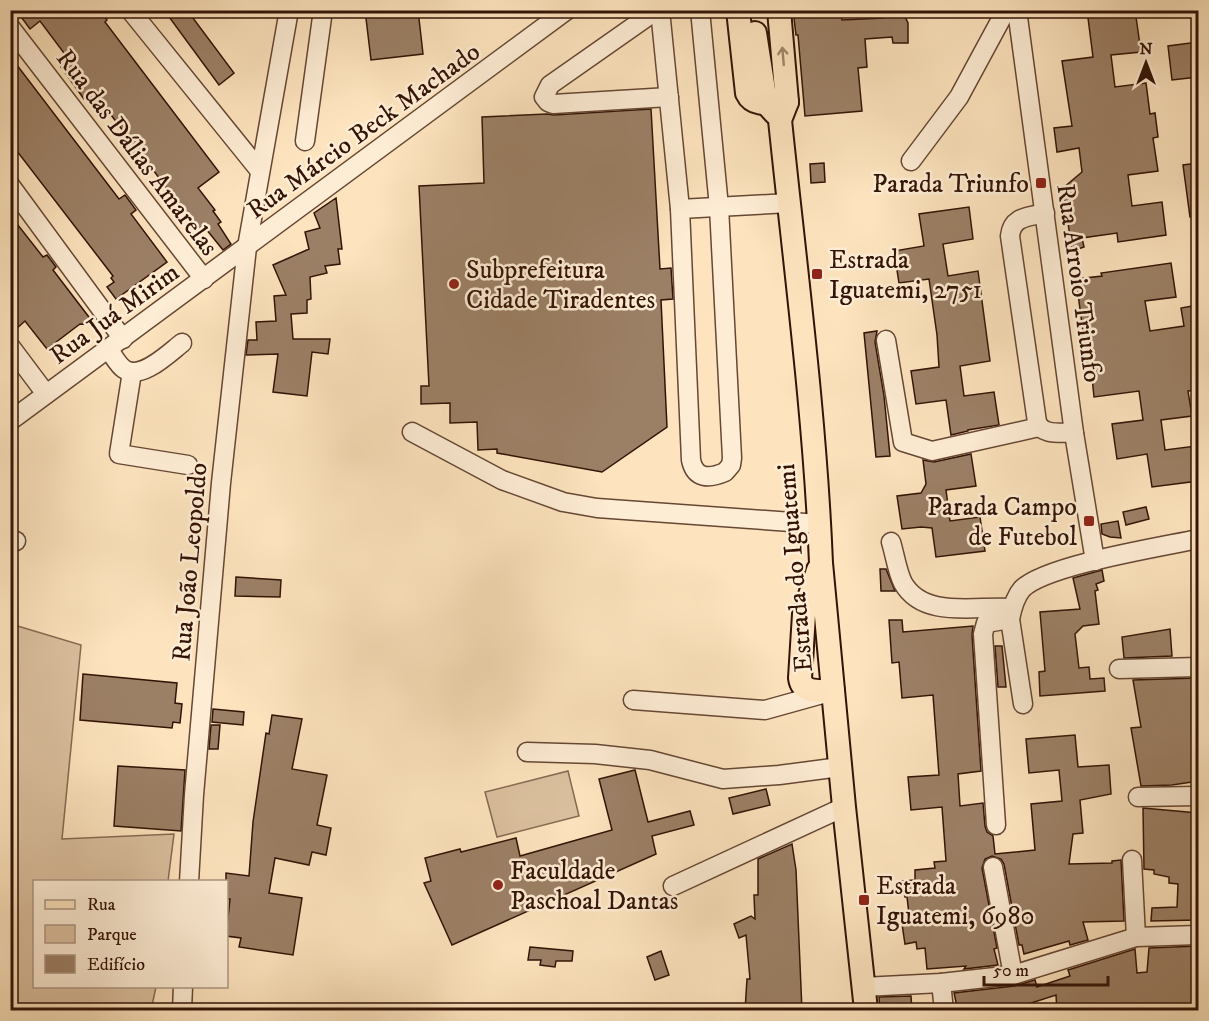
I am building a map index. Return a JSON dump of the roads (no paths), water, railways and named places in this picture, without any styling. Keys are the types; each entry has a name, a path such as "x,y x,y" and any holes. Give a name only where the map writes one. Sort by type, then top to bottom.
{"main road":[{"path":"738,10 747,93 753,101 778,108"},
{"name":"Estrada do Iguatemi","path":"751,10 778,108"},
{"name":"Estrada do Iguatemi","path":"779,10 778,108 789,203 840,767 866,1011"},
{"path":"821,563 804,614 800,683 807,689 833,691"}],"street":[{"path":"130,10 260,171"},
{"path":"305,141 323,10"},
{"name":"Rua Márcio Beck Machado","path":"247,247 567,10"},
{"path":"669,96 553,104 544,97 550,85 658,10 669,96 680,209 691,460 693,469 705,476 725,472 731,465 732,458 719,207 700,10"},
{"path":"912,161 959,96 1006,10"},
{"name":"Rua Arroio Triunfo","path":"1017,10 1074,433 1095,561"},
{"name":"Rua João Leopoldo","path":"189,880 195,783 221,483 247,247 288,12"},
{"name":"Rua das Dálias Amarelas","path":"10,27 204,279"},
{"path":"10,185 116,344 123,369 132,372 143,371 183,344"},
{"path":"680,209 789,203"},
{"path":"1039,427 1010,236 1011,229 1019,219 1045,213"},
{"name":"Rua Juá Mirim","path":"10,421 247,247"},
{"path":"886,340 903,442 932,451 1039,427 1047,432 1074,433"},
{"path":"10,346 46,394"},
{"path":"132,372 119,454 188,465"},
{"path":"412,432 502,480 563,502 597,508 819,524"},
{"path":"1023,704 1011,613 1020,591 1041,577 1095,561 1198,539"},
{"path":"891,542 902,581 923,601 950,609 1011,613"},
{"path":"996,825 983,634 986,623 1011,613"},
{"path":"1119,669 1198,667"},
{"path":"633,700 765,710 833,691"},
{"path":"527,752 595,754 650,760 723,779 840,767"},
{"path":"1138,797 1198,796"},
{"path":"673,886 844,807"},
{"path":"1131,860 1136,937"},
{"path":"993,867 1013,975"},
{"path":"863,987 941,983 1013,975 1136,937 1198,935"},
{"path":"941,983 944,1011"},
{"path":"182,1011 183,988"}],"place":[{"name":"Parada Triunfo","path":"1041,183"},
{"name":"Estrada Iguatemi, 2751","path":"817,274"},
{"name":"Subprefeitura Cidade Tiradentes","path":"454,284"},
{"name":"Parada Campo de Futebol","path":"1089,521"},
{"name":"Faculdade Paschoal Dantas","path":"498,885"},
{"name":"Estrada Iguatemi, 6980","path":"864,900"}]}
